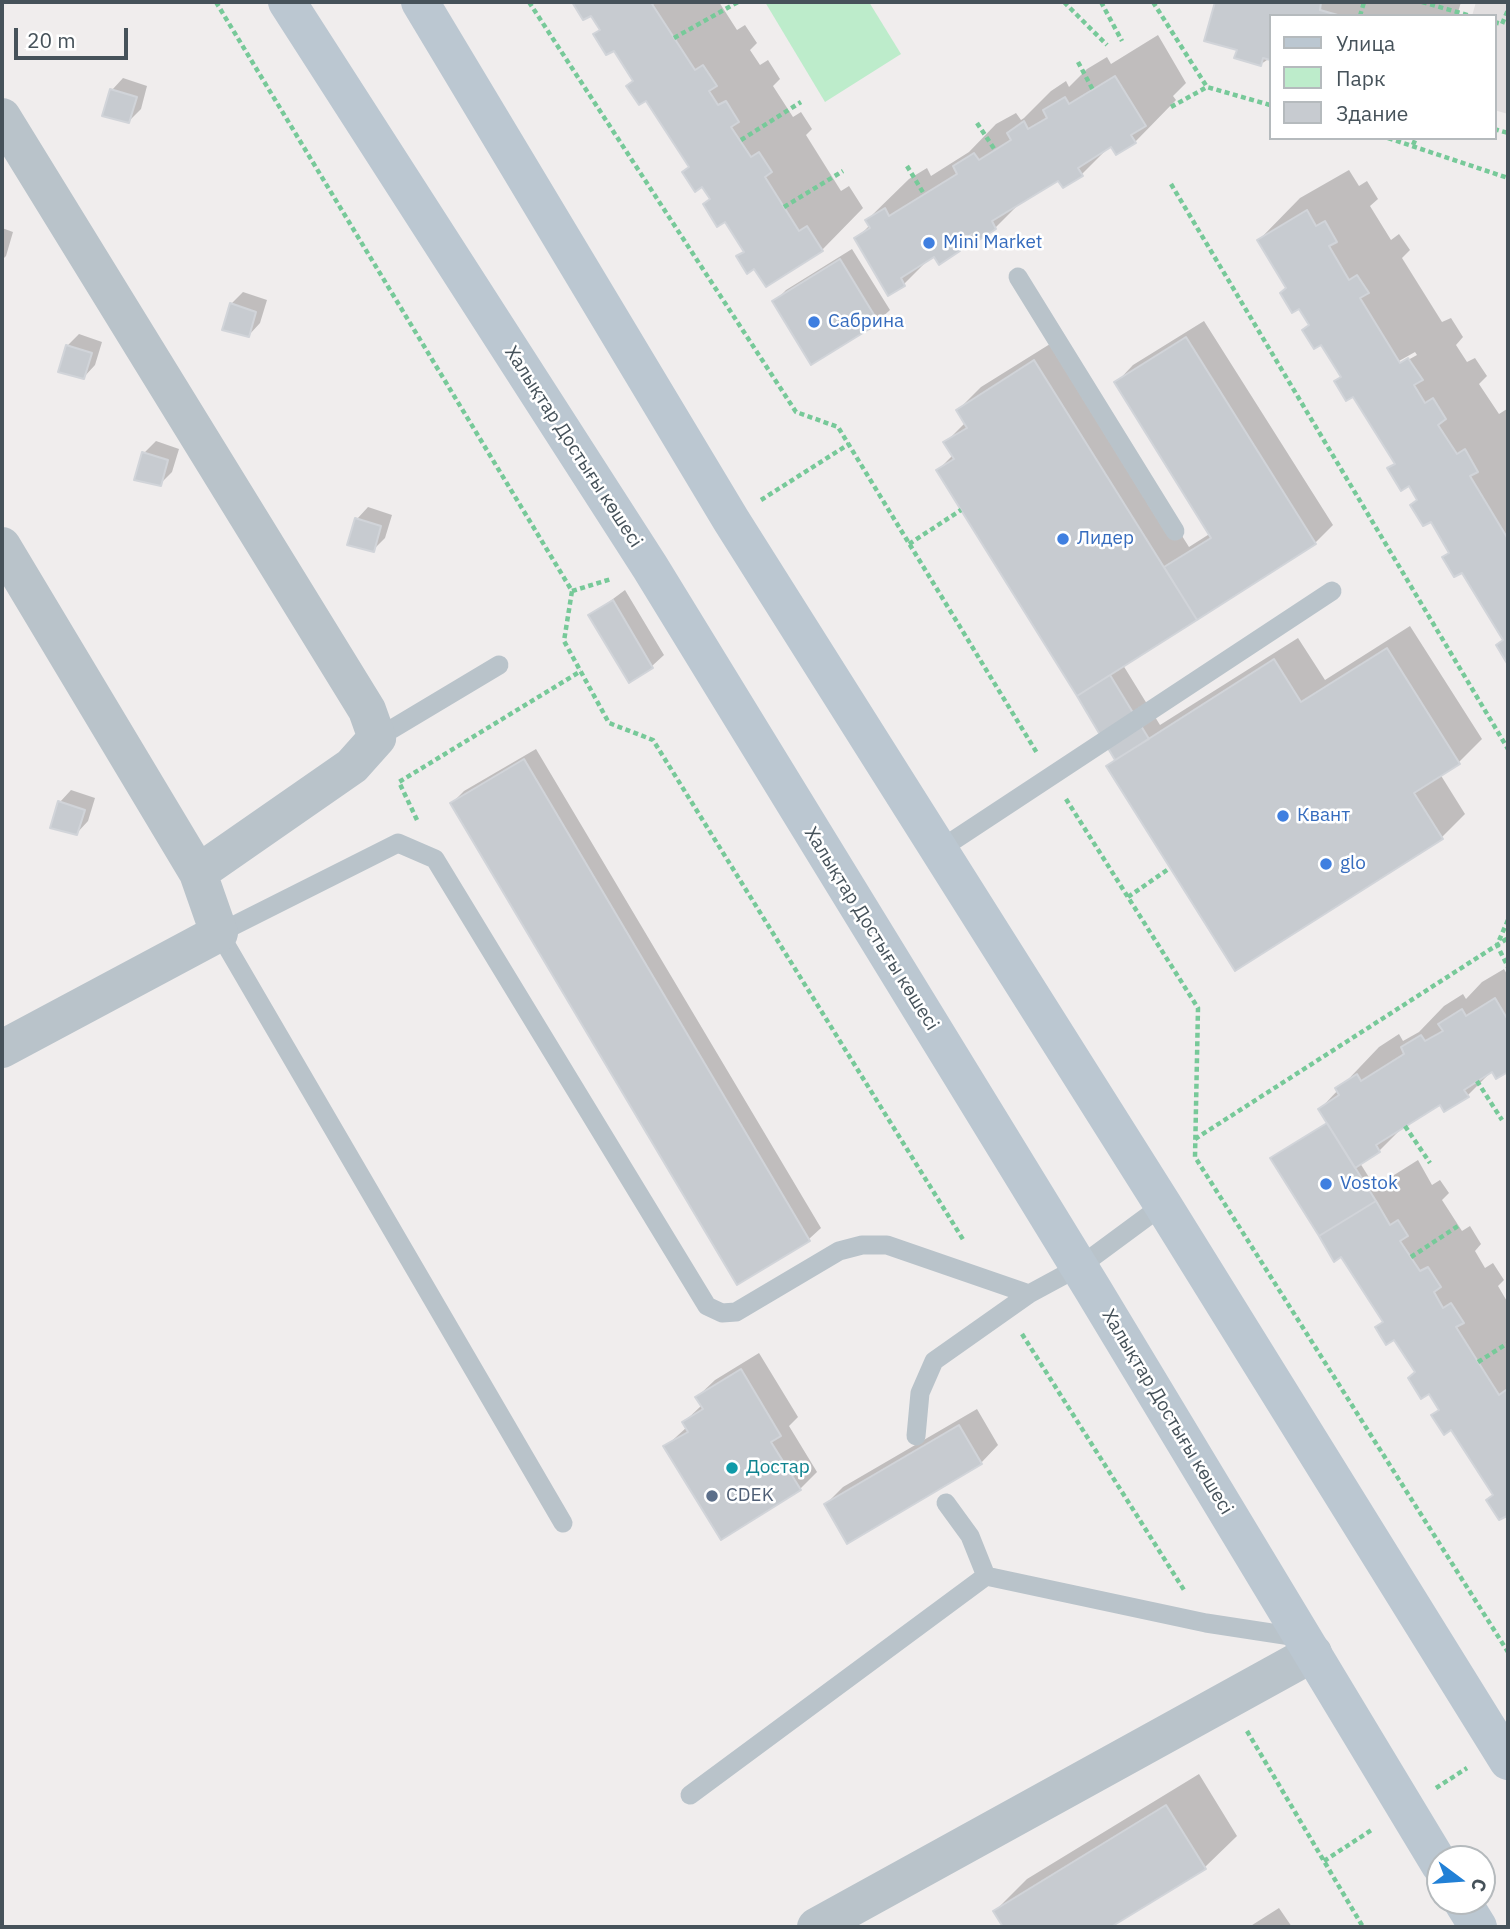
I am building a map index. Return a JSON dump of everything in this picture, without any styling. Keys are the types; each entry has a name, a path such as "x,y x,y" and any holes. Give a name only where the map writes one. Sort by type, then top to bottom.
{"main road":[{"name":"Халықтар Достығы көшесі","path":"287,2 650,567 1079,1267 1428,1845"},
{"path":"420,2 731,520 1163,1205 1508,1762"}],"street":[{"path":"2,117 360,698 377,738 352,766 198,873"},
{"path":"2,545 198,873 219,933 2,1049"},
{"path":"816,1927 1228,1700 1309,1645"}],"lane":[{"path":"1018,277 1175,531"},
{"path":"939,850 1332,591"},
{"path":"377,738 499,665"},
{"path":"563,1523 219,933 398,843 435,859 707,1306 722,1313 736,1312 839,1251 862,1245 887,1245 1029,1294"},
{"path":"916,1436 920,1393 934,1361 1029,1294 1079,1267 1163,1205"},
{"path":"946,1503 970,1536 986,1576"},
{"path":"690,1795 986,1576 1309,1645"}],"path":[{"path":"215,2 572,591 564,641 609,723 653,740 988,1280"},
{"path":"529,2 796,412 838,427 1198,1008 1195,1157 1508,1653"},
{"path":"674,38 738,2"},
{"path":"1064,2 1107,45"},
{"path":"1101,2 1122,41"},
{"path":"1153,2 1207,87 1268,104"},
{"path":"1422,2 1453,13"},
{"path":"1496,22 1502,24 1508,10"},
{"path":"1078,62 1093,90"},
{"path":"1171,107 1207,87"},
{"path":"741,141 801,102"},
{"path":"977,123 995,150"},
{"path":"1395,140 1462,165 1508,178"},
{"path":"1413,145 1415,140"},
{"path":"907,166 924,194"},
{"path":"784,206 843,170"},
{"path":"1171,184 1508,749"},
{"path":"731,520 849,444"},
{"path":"909,544 961,510"},
{"path":"435,859 399,782 581,670"},
{"path":"1128,897 1170,868"},
{"path":"1497,945 1508,920"},
{"path":"1195,1139 1508,938"},
{"path":"1497,945 1508,967"},
{"path":"1477,1082 1502,1120"},
{"path":"1405,1126 1430,1163"},
{"path":"1411,1257 1458,1226"},
{"path":"1006,1310 1206,1623"},
{"path":"1478,1363 1508,1343"},
{"path":"1228,1700 1363,1927"}],"shaded area":[{"path":"1476,2 1508,2 1508,114 1496,111 1496,14 1473,14"}],"green space":[{"path":"765,2 869,2 901,54 825,102"}],"building":[{"path":"572,2 656,2 652,4 695,70 703,65 717,86 709,91 718,105 726,101 739,122 731,127 751,157 759,152 772,172 765,177 799,231 807,226 823,251 766,287 754,269 747,274 736,256 744,252 725,222 717,227 703,204 710,199 702,187 695,192 682,172 689,167 646,101 639,105 626,86 633,81 614,51 606,55 593,34 600,30 591,16 583,20"},
{"path":"1215,2 1321,2 1320,10 1334,14 1268,14 1268,59 1263,58 1261,66 1234,58 1237,50 1204,41"},
{"path":"1115,76 1146,126 1131,135 1136,143 1116,155 1111,147 1078,168 1083,176 1063,188 1058,181 992,221 996,229 976,242 972,234 956,244 960,251 939,265 934,257 901,278 905,286 888,296 854,238 870,228 865,220 885,208 889,216 957,174 953,166 974,153 979,160 1011,140 1007,133 1024,121 1028,129 1047,118 1043,110 1065,97 1069,104"},
{"path":"110,89 137,97 129,123 102,116"},
{"path":"1307,210 1316,226 1325,221 1337,242 1329,246 1349,280 1357,275 1369,293 1360,298 1400,363 1408,358 1423,380 1414,385 1425,403 1433,398 1446,419 1438,425 1457,454 1465,449 1478,472 1470,476 1508,539 1508,665 1496,645 1503,640 1462,573 1454,577 1442,557 1449,553 1431,522 1423,526 1410,505 1417,500 1409,486 1401,491 1387,468 1395,464 1353,397 1346,401 1334,381 1341,377 1321,345 1314,349 1302,330 1309,325 1299,309 1292,313 1280,293 1286,288 1257,240"},
{"path":"840,259 879,323 811,365 772,301"},
{"path":"230,303 256,312 249,337 222,330"},
{"path":"1186,337 1316,544 1197,620 1164,567 1211,538 1114,382"},
{"path":"66,345 92,353 84,379 58,372"},
{"name":"Лидер","path":"1034,360 1197,620 1077,696 936,470 954,459 943,442 967,428 956,410"},
{"path":"142,452 168,460 161,486 134,480"},
{"path":"355,518 381,526 374,552 347,545"},
{"path":"613,600 653,668 629,683 588,615"},
{"name":"Квант","path":"1387,648 1460,764 1414,793 1443,839 1235,971 1106,766 1274,659 1301,702"},
{"path":"1110,675 1149,739 1115,760 1077,696"},
{"path":"524,759 810,1241 737,1285 450,803"},
{"path":"58,801 85,810 77,835 50,828"},
{"path":"1495,998 1508,1020 1508,1072 1496,1079 1492,1072 1464,1090 1469,1097 1444,1112 1440,1105 1376,1145 1380,1152 1355,1168 1318,1109 1339,1095 1335,1088 1357,1074 1361,1081 1404,1054 1401,1047 1421,1035 1425,1041 1443,1031 1438,1024 1462,1009 1466,1016"},
{"name":"Vostok","path":"1327,1123 1376,1201 1319,1236 1270,1158"},
{"path":"1376,1201 1390,1225 1398,1220 1408,1236 1400,1241 1420,1271 1428,1267 1441,1287 1434,1292 1443,1308 1451,1303 1464,1323 1456,1327 1499,1395 1506,1390 1508,1393 1508,1518 1507,1516 1499,1520 1486,1500 1493,1495 1451,1430 1444,1435 1431,1415 1439,1410 1429,1394 1421,1399 1408,1378 1415,1372 1394,1340 1386,1345 1375,1327 1383,1322 1341,1257 1334,1262 1319,1236"},
{"name":"Достар","path":"741,1369 781,1436 771,1442 801,1490 721,1540 663,1446 688,1432 682,1422 703,1409 695,1397"},
{"path":"959,1425 982,1464 847,1544 824,1504"},
{"path":"1166,1805 1206,1869 1111,1927 1003,1927 993,1911"}],"place":[{"name":"Mini Market","path":"929,243"},
{"name":"Сабрина","path":"814,322"},
{"name":"Лидер","path":"1063,539"},
{"name":"Квант","path":"1283,816"},
{"name":"glo","path":"1326,864"},
{"name":"Vostok","path":"1326,1184"},
{"name":"Достар","path":"732,1468"},
{"name":"CDEK","path":"712,1496"}]}
